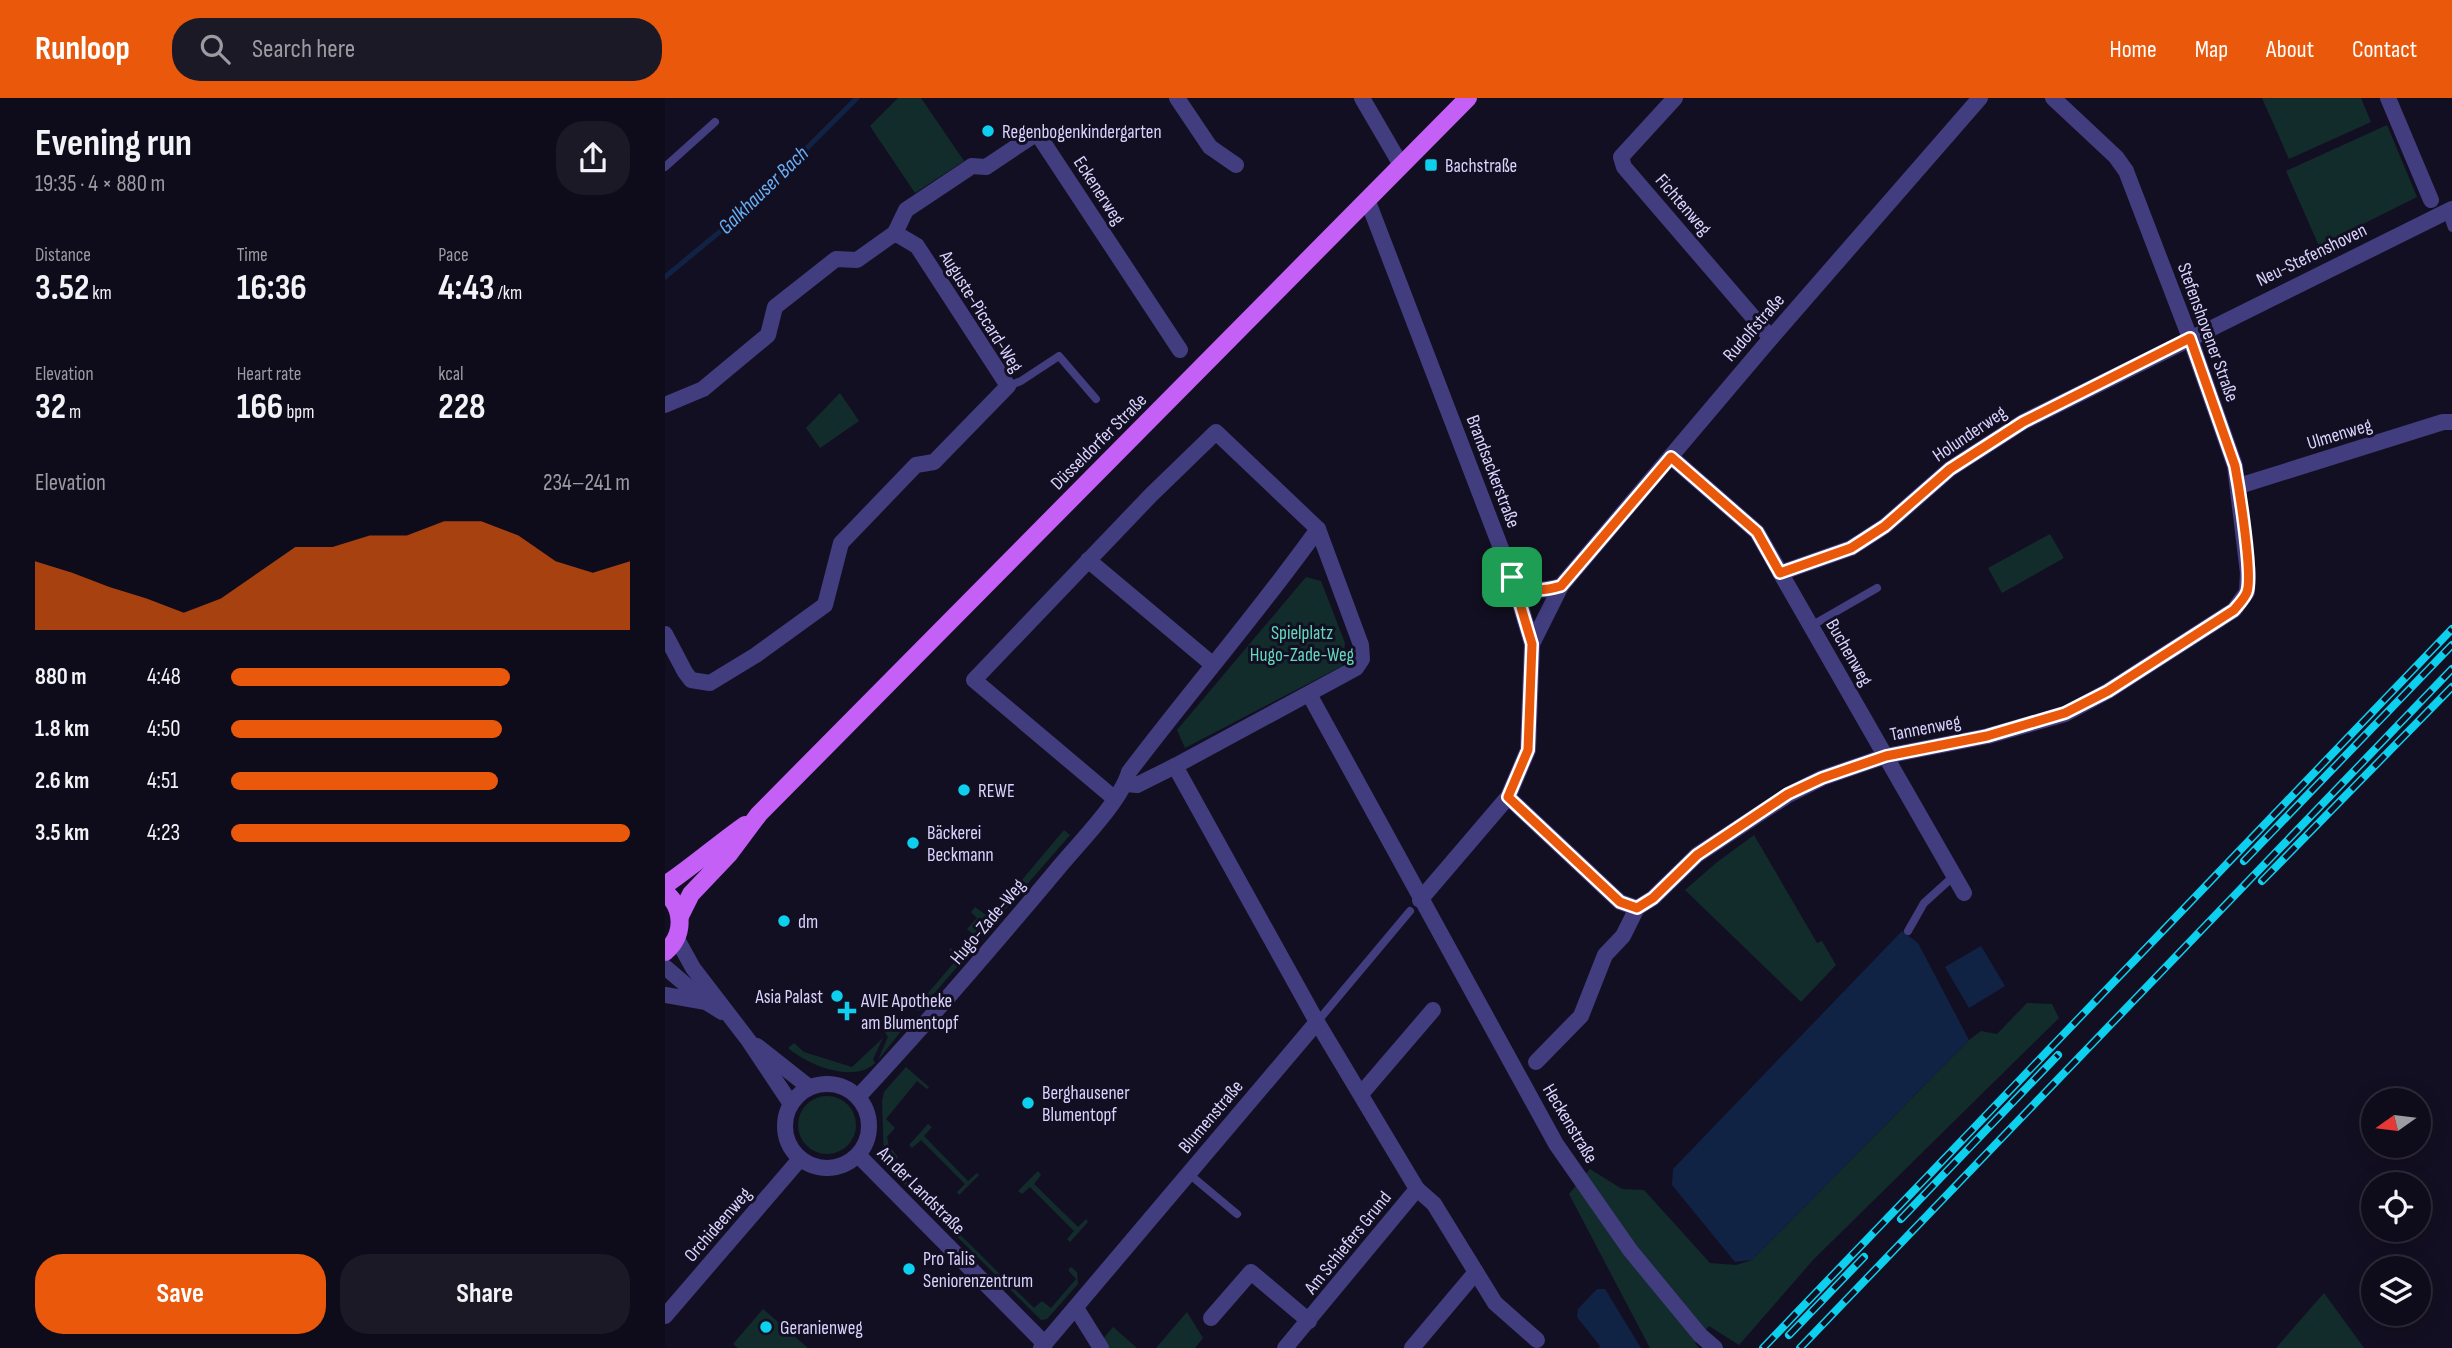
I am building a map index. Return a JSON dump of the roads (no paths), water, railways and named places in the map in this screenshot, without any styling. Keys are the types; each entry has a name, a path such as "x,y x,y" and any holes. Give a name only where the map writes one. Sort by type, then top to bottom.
{"main road":[{"name":"Düsseldorfer Straße","path":"680,916 691,894 729,854 759,814 1468,98"},
{"name":"Düsseldorfer Straße","path":"665,884 759,814"},
{"path":"665,892 676,904 680,916 680,928 671,945"}],"street":[{"path":"1177,98 1210,147 1236,165"},
{"path":"1362,98 1401,164"},
{"name":"Fichtenweg","path":"1675,98 1622,157 1624,167 1771,338"},
{"name":"Rudolfstraße","path":"1532,644 1561,586 1771,338 1980,98"},
{"name":"Stefenshovener Straße","path":"2053,98 2116,157 2126,172 2190,338 2235,466 2239,486 2247,592 2234,610"},
{"path":"2388,98 2431,200"},
{"name":"Eckenerweg","path":"895,233 906,210 972,166 986,167 1037,133 1180,349"},
{"name":"Brandsackerstraße","path":"1367,199 1512,577 1532,644 1528,750 1508,797 1415,905"},
{"name":"Neu-Stefenshoven","path":"2190,338 2449,210"},
{"path":"665,405 703,389 768,335 775,307 836,259 857,260 895,233"},
{"name":"Auguste-Piccard-Weg","path":"665,634 691,680 709,683 756,655 825,605 841,543 916,465 934,461 1008,386 917,246 895,233"},
{"name":"Holunderweg","path":"1780,573 1851,548 1885,526 1950,469 2023,422 2190,338"},
{"name":"Ulmenweg","path":"2239,486 2443,422 2452,422"},
{"path":"1115,799 974,680 1088,560 1216,432 1318,529 1361,645 1362,659 1356,668 1175,766 1137,785 1126,784"},
{"name":"Buchenweg","path":"1671,457 1757,532 1964,892"},
{"name":"Hugo-Zade-Weg","path":"859,1097 963,983 1115,799 1126,784 1129,772 1212,664 1270,596 1318,529"},
{"path":"1088,560 1212,664"},
{"path":"1512,577 1522,587 1533,590 1544,591 1561,586"},
{"name":"Tannenweg","path":"1536,1062 1581,1016 1605,954 1623,936 1637,908 1653,898 1697,855 1788,794 1822,778 1886,756 1987,736 2065,713 2108,691 2234,610"},
{"path":"1309,694 1415,905"},
{"path":"1175,766 1317,1022"},
{"path":"1508,797 1620,902 1637,908"},
{"name":"Heckenstraße","path":"1415,905 1556,1144 1630,1250 1700,1335 1715,1348"},
{"path":"671,945 693,968 749,1041 791,1104"},
{"path":"665,967 706,1002 730,1018"},
{"path":"665,995 706,1002"},
{"path":"1361,1094 1433,1010"},
{"name":"Am Schiefers Grund","path":"1317,1022 1417,1189 1434,1204 1495,1303 1537,1340"},
{"name":"Blumenstraße","path":"1043,1346 1317,1022"},
{"path":"749,1041 809,1087"},
{"path":"835,1084 859,1097 866,1108 869,1133 858,1155 836,1168 811,1166 800,1159 792,1150 785,1127 791,1104 799,1094 809,1087 835,1084"},
{"name":"An der Landstraße","path":"858,1155 1043,1346"},
{"name":"Orchideenweg","path":"665,1316 800,1159"},
{"name":"Am Schiefers Grund","path":"1285,1348 1417,1189"},
{"name":"Am Schiefers Grund","path":"1211,1318 1251,1272 1309,1321"},
{"path":"1412,1348 1476,1272"},
{"path":"1076,1308 1101,1348"}],"lane":[{"path":"665,167 715,122"},
{"path":"2449,210 2452,228"},
{"path":"1008,386 1021,381 1059,356 1096,398"},
{"path":"1811,626 1877,588"},
{"path":"1908,931 1924,903 1955,875"},
{"name":"Blumenstraße","path":"1317,1022 1415,905"},
{"path":"1189,1174 1237,1214"}],"water":[{"path":"1902,931 1918,943 1969,1040 1752,1260 1735,1262 1672,1185 1673,1169"},
{"path":"1981,946 2005,986 1969,1008 1945,967"},
{"path":"1597,1289 1605,1289 1641,1348 1598,1348 1600,1346 1577,1317 1578,1309"}],"waterway":[{"name":"Galkhauser Bach","path":"665,277 740,215 857,98"}],"railway":[{"path":"1763,1348 2452,629"},
{"path":"2244,861 2452,645"},
{"path":"1800,1348 2452,669"},
{"path":"2262,881 2452,687"},
{"path":"1901,1219 2058,1055"},
{"path":"1789,1335 1864,1257"}],"place":[{"name":"Regenbogenkindergarten","path":"988,131"},
{"name":"Bachstraße","path":"1431,165"},
{"name":"REWE","path":"964,790"},
{"name":"Bäckerei Beckmann","path":"913,843"},
{"name":"dm","path":"784,921"},
{"name":"Asia Palast","path":"837,996"},
{"name":"AVIE Apotheke am Blumentopf","path":"847,1011"},
{"name":"Berghausener Blumentopf","path":"1028,1103"},
{"name":"Pro Talis Seniorenzentrum","path":"909,1269"},
{"name":"Geranienweg","path":"766,1327"}],"park label":[{"name":"Spielplatz Hugo-Zade-Weg","path":"1302,643"}]}
